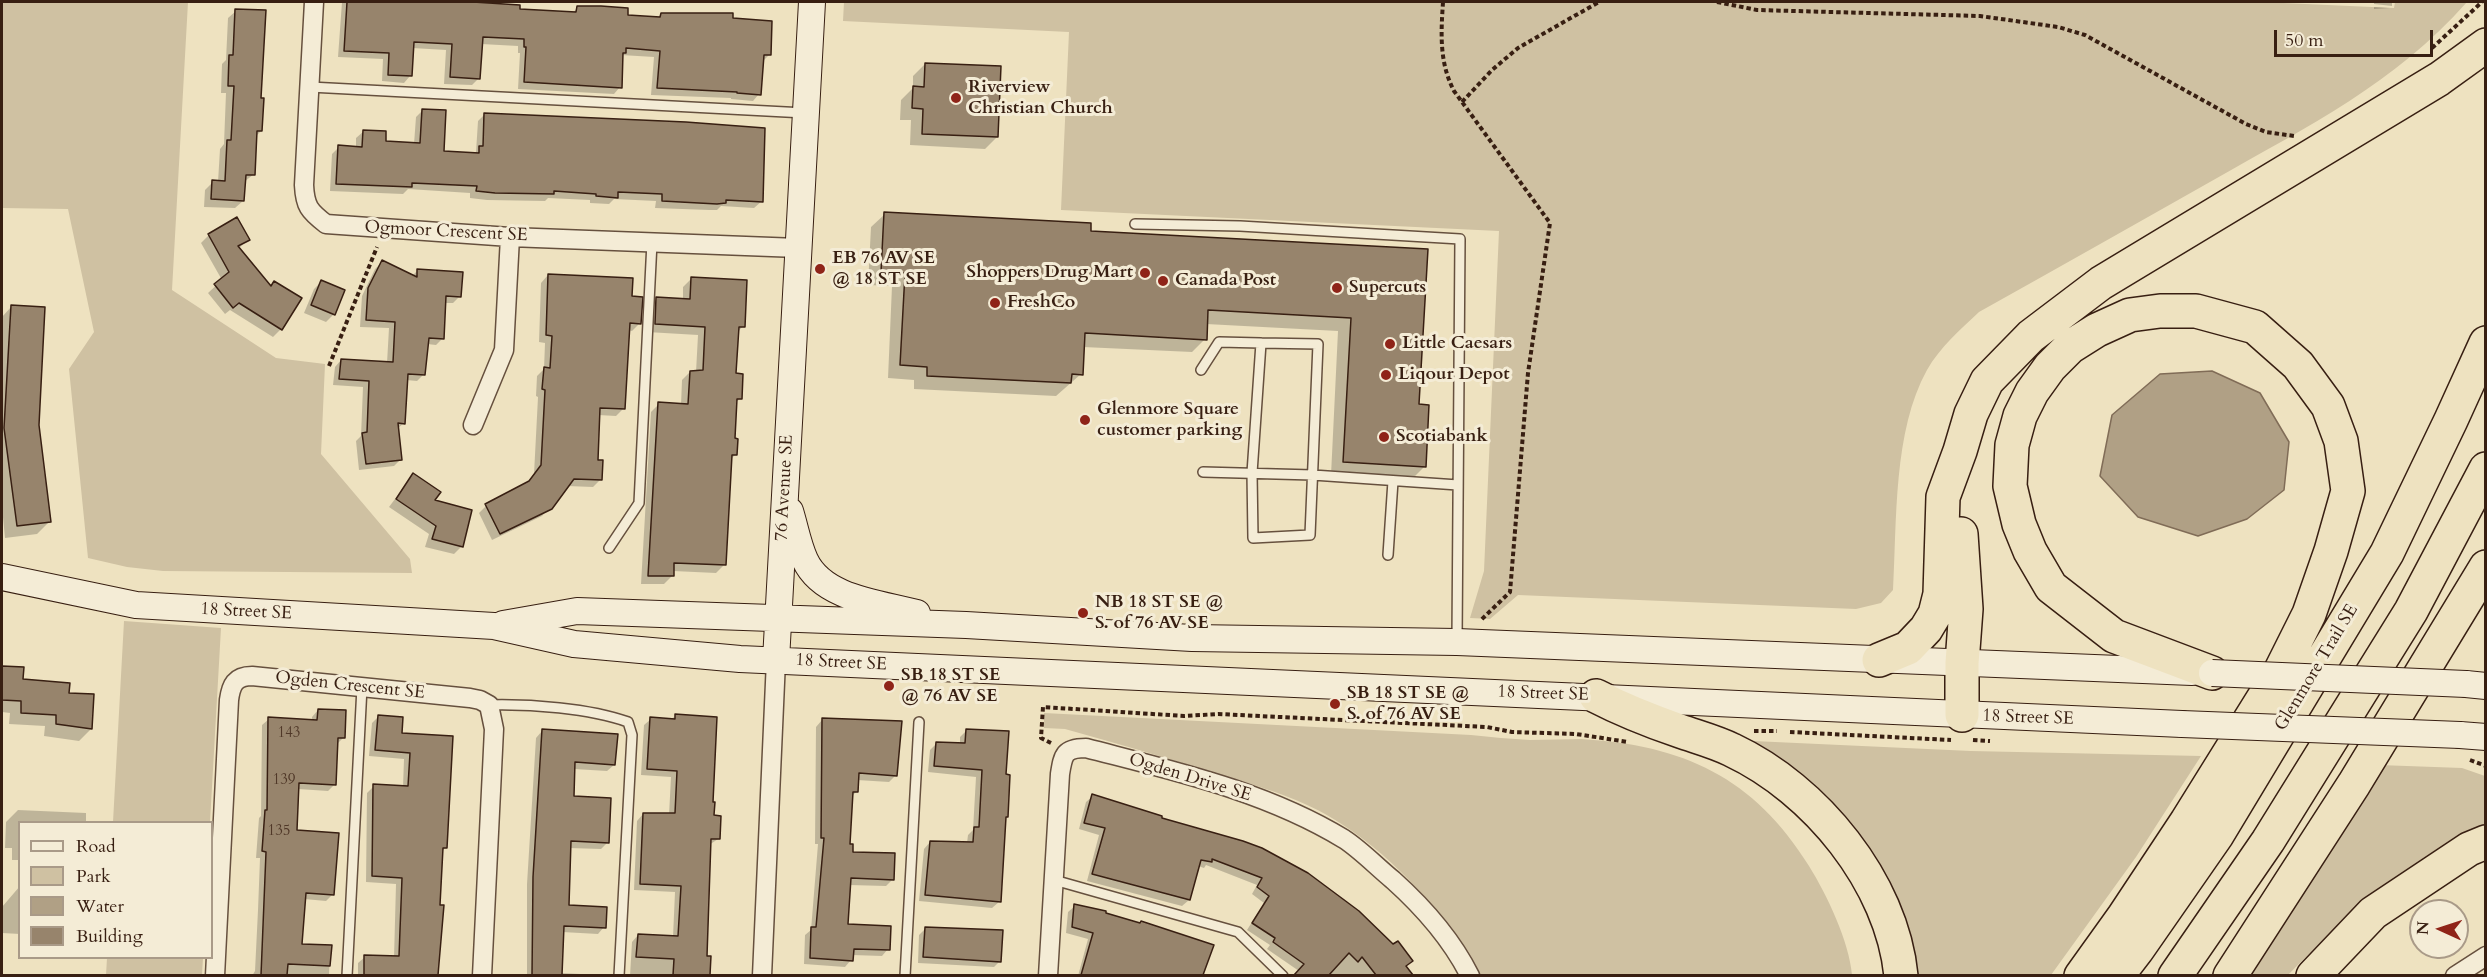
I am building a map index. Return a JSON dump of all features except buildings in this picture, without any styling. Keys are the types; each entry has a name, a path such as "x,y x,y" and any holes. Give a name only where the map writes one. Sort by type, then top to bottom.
{"highway":[{"path":"1879,660 1908,648 1926,629 1935,614 1940,594 1943,497 1971,414 1987,381 2040,329 2101,283 2439,79 2486,45"},
{"path":"2081,975 2124,916 2187,821 2280,670 2309,614 2331,551 2348,491 2341,441 2328,406 2298,365 2255,327 2196,311 2160,311 2130,315 2097,330 2070,347 2050,367 2032,392 2020,416 2012,446 2010,486 2019,524 2030,551 2051,587 2114,636 2212,673"},
{"name":"Glenmore Trail SE","path":"2116,975 2137,950 2217,835 2387,552 2486,343"},
{"path":"1960,452 1961,534 1966,609 1962,663 1962,715"},
{"path":"2175,975 2268,841 2405,621 2486,469"},
{"path":"2229,975 2347,794 2486,567"},
{"path":"1596,696 1627,712 1732,749 1794,788 1828,822 1863,868 1887,917 1902,975"},
{"path":"2313,975 2373,913 2469,849 2486,842"}],"street":[{"name":"Ogmoor Crescent SE","path":"314,2 305,201 313,214 326,224 510,237 798,248"},
{"name":"76 Avenue SE","path":"762,975 778,618 812,2"},
{"path":"472,425 504,350 510,237"},
{"path":"785,493 806,562 821,582 857,598 966,625"},
{"name":"18 Street SE","path":"2,576 136,605 494,626 574,644 776,660 2486,737"},
{"name":"18 Street SE","path":"494,626 577,611 966,625 1203,639 1457,642 2476,685"},
{"name":"Ogden Crescent SE","path":"215,975 231,686 243,676 252,676 470,698 489,705"},
{"path":"482,975 494,729 489,705"},
{"name":"Ogden Drive SE","path":"1067,752 1074,748 1086,748 1198,778 1256,797 1306,818 1346,841 1418,902 1468,975"},
{"path":"1048,975 1060,774 1062,759 1067,752"},
{"path":"2455,975 2486,956"}],"lane":[{"path":"310,87 805,113"},
{"path":"1135,224 1240,226 1460,239 1457,642"},
{"path":"609,548 639,503 652,241"},
{"path":"1201,370 1219,342 1318,344 1310,535 1253,538 1252,473 1261,343"},
{"path":"1203,472 1313,475 1458,485"},
{"path":"1388,555 1393,480"},
{"path":"347,975 362,687"},
{"path":"489,705 520,704 612,716 628,722 632,735 619,975"},
{"path":"905,975 919,722"},
{"path":"1054,880 1238,932 1283,975"}],"path":[{"path":"1443,2 1441,57 1447,77 1462,102 1551,223 1528,373 1510,592 1481,621"},
{"path":"1462,102 1492,70 1518,48 1599,2"},
{"path":"1718,2 1757,10 1980,16 2058,27 2085,35 2246,124 2266,132 2304,136"},
{"path":"2428,52 2482,2"},
{"path":"329,366 378,243 380,228"},
{"path":"1067,752 1041,738 1043,707 1184,716 1229,715 1487,727 1512,732 1576,734 1632,743"}],"green space":[{"path":"2,2 188,2 172,290 276,358 325,364 321,454 410,559 412,573 163,571 127,567 88,558 69,369 94,332 68,209 2,208"},
{"path":"844,2 2261,2 2394,8 2395,2 2467,2 2410,57 2350,101 1979,312 1951,339 1927,370 1908,420 1899,477 1893,590 1881,603 1856,609 1518,595 1490,619 1470,618 1484,571 1499,231 1061,210 1069,32 843,21"},
{"path":"124,621 221,628 210,821 113,821"},
{"path":"1044,713 1530,740 1581,739 1652,749 1683,758 1713,771 1740,788 1765,809 1788,835 1809,866 1830,904 1847,948 1852,975 1480,975 1452,931 1401,872 1362,838 1326,814 1280,794 1180,762 1065,729 1044,728"},
{"path":"1753,741 1971,751 2201,756 2136,857 2051,975 1915,976 1900,915 1750,747"},
{"path":"2379,765 2462,768 2485,776 2485,826 2429,858 2380,892 2334,930 2288,975 2246,976"},
{"path":"107,959 203,959 202,975 106,975"}],"water":[{"path":"2212,371 2260,393 2289,442 2284,490 2247,519 2198,536 2138,517 2100,476 2112,415 2160,374"}],"place":[{"name":"Riverview Christian Church","path":"956,98"},
{"name":"EB 76 AV SE @ 18 ST SE","path":"820,269"},
{"name":"Shoppers Drug Mart","path":"1145,273"},
{"name":"Canada Post","path":"1163,281"},
{"name":"Supercuts","path":"1337,288"},
{"name":"FreshCo","path":"995,303"},
{"name":"Little Caesars","path":"1390,344"},
{"name":"Liqour Depot","path":"1386,375"},
{"name":"Glenmore Square customer parking","path":"1085,420"},
{"name":"Scotiabank","path":"1384,437"},
{"name":"NB 18 ST SE @ S. of 76 AV SE","path":"1083,613"},
{"name":"SB 18 ST SE @ 76 AV SE","path":"889,686"},
{"name":"SB 18 ST SE @ S. of 76 AV SE","path":"1335,704"}]}
